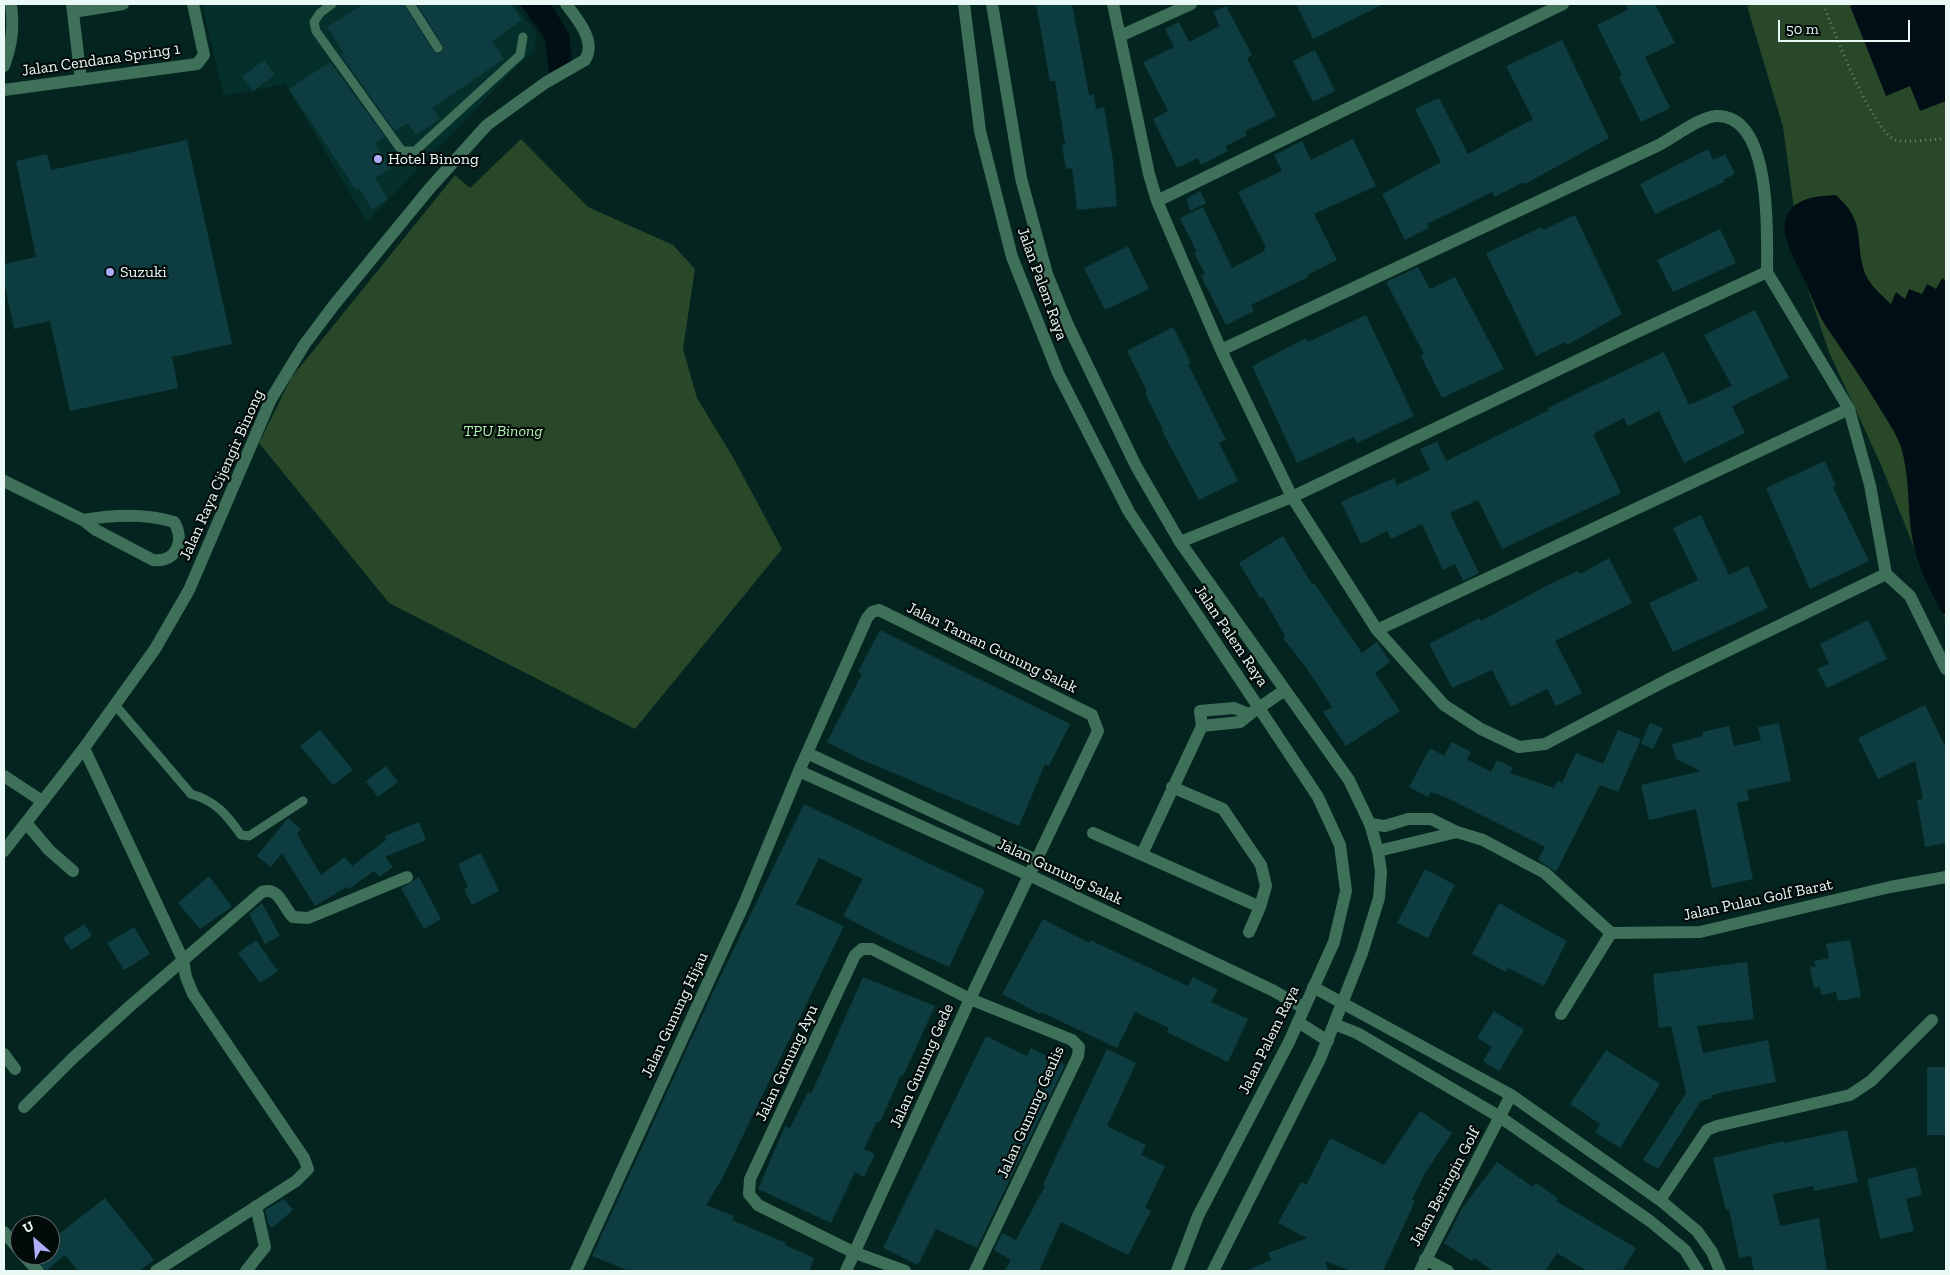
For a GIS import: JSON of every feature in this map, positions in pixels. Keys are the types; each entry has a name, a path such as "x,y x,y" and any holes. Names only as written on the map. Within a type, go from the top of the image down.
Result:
{"street":[{"path":"4,66 11,45 14,24 11,4"},
{"path":"81,80 72,8 123,4"},
{"name":"Jalan Cendana Spring 1","path":"4,90 197,64 204,55 193,4"},
{"name":"Jalan Raya Cijengir Binong","path":"4,851 27,824 42,801 116,706 155,649 189,590 271,399 304,345 334,305 453,160 486,125 545,83 581,64 588,55 588,40 582,26 566,4"},
{"name":"Jalan Palem Raya","path":"964,4 982,140 1012,257 1058,373 1129,512 1255,711 1318,797 1340,845 1346,891 1334,942 1298,1022 1198,1216 1177,1271"},
{"name":"Jalan Palem Raya","path":"992,4 1021,178 1047,274 1067,323 1136,466 1180,542 1349,780 1370,824 1378,851 1381,872 1379,898 1362,953 1328,1041 1217,1268"},
{"path":"1114,4 1149,174 1157,201 1221,350 1292,497 1377,630 1444,705 1481,729 1519,747 1545,744 1667,680 1886,574"},
{"path":"1120,36 1191,4"},
{"path":"1157,201 1563,4"},
{"path":"1221,350 1650,149 1707,118 1718,116 1738,122 1746,131 1759,158 1767,208 1767,272 1848,409 1870,485 1886,574 1910,596 1946,669"},
{"path":"1180,542 1292,497 1767,272"},
{"path":"1377,630 1848,409"},
{"path":"4,481 83,520 96,530 153,560 162,561 169,559 178,550 180,535 174,522 158,517 104,516 83,520"},
{"name":"Jalan Taman Gunung Salak","path":"807,753 867,618 872,612 880,610 1092,715 1096,720 1098,731 1096,736 1036,860"},
{"path":"1202,726 1240,722 1286,690"},
{"path":"1142,854 1202,726 1200,711 1234,708 1255,711"},
{"path":"84,748 182,960 193,994 304,1158 307,1167 305,1174 301,1178 156,1271"},
{"name":"Jalan Gunung Hijau","path":"576,1271 744,904 807,753"},
{"name":"Jalan Gunung Salak","path":"807,753 1036,860"},
{"name":"Jalan Gunung Salak","path":"799,771 1029,875 1272,990 1304,1008"},
{"path":"4,776 42,801"},
{"path":"1172,787 1223,809 1261,865 1266,886 1260,907 1249,932"},
{"path":"1370,824 1385,826 1413,819 1431,819 1458,832 1483,840 1546,873 1610,933 1561,1014"},
{"path":"27,824 49,850 73,870"},
{"path":"1378,851 1458,832"},
{"path":"1094,833 1260,907"},
{"name":"Jalan Gunung Gede","path":"846,1271 970,999 1036,860"},
{"name":"Jalan Pulau Golf Barat","path":"1610,933 1700,932 1890,887 1946,876"},
{"path":"24,1107 73,1058 182,960 262,892 270,890 276,893 293,917 308,918 407,877"},
{"name":"Jalan Gunung Ayu","path":"854,1252 758,1205 749,1194 750,1179 754,1170 855,955 862,949 872,949 970,999"},
{"path":"1313,987 1511,1095 1660,1200 1697,1231 1712,1252 1720,1271"},
{"name":"Jalan Gunung Geulis","path":"970,999 1072,1040 1079,1047 1078,1056 975,1271"},
{"path":"1660,1200 1707,1130 1717,1126 1850,1095 1871,1081 1932,1020"},
{"path":"1298,1022 1328,1041"},
{"path":"1334,1024 1357,1033 1500,1117 1650,1221 1685,1250 1698,1271"},
{"path":"4,1054 15,1069"},
{"name":"Jalan Beringin Golf","path":"1420,1271 1511,1095"},
{"path":"246,1271 265,1247 256,1206"},
{"path":"854,1252 905,1271"},
{"path":"1425,1259 1448,1271"}],"lane":[{"path":"332,4 314,22 316,31 402,151 415,151 520,55 524,36"},
{"path":"410,4 438,48"},
{"path":"116,706 191,794 203,797 220,808 241,835 249,836 303,801"}],"path":[{"path":"1825,9 1859,89 1882,129 1896,140 1946,139"}],"shaded area":[{"name":"Hotel Binong","path":"202,4 515,4 536,33 535,51 519,64 367,222 285,84 224,96"},
{"path":"520,4 551,4 569,34 572,61 549,73 545,39"},
{"path":"1856,4 1946,4 1946,101 1920,111 1910,86 1886,96 1850,6"},
{"path":"1836,195 1845,204 1855,221 1863,267 1867,278 1891,304 1896,292 1905,299 1909,289 1922,294 1927,284 1936,289 1942,278 1946,281 1946,615 1943,614 1928,586 1914,547 1910,526 1906,469 1899,442 1867,387 1823,322 1786,238 1785,223 1787,216 1796,205 1808,199"}],"green space":[{"path":"1752,4 1946,4 1946,620 1923,570 1881,465 1829,352 1803,275 1783,127 1747,6"},
{"name":"TPU Binong","path":"521,139 588,207 673,245 695,269 683,349 697,398 734,459 782,549 635,729 389,603 259,443 291,378 455,175 470,188"}],"building":[{"path":"364,4 404,4 433,51 438,54 443,51 443,45 417,4 511,4 522,20 492,41 504,59 432,108 440,119 416,135 408,123 395,131 341,55 344,53 327,27"},
{"path":"1036,4 1072,4 1089,95 1094,94 1096,109 1104,107 1113,161 1117,206 1077,210 1072,168 1066,169 1062,145 1065,144 1055,81 1050,81"},
{"path":"1296,4 1384,4 1313,39"},
{"path":"1625,4 1655,4 1675,43 1645,57 1670,108 1641,122 1619,77 1622,75 1597,25 1628,10"},
{"path":"1226,6 1252,55 1247,58 1276,116 1245,131 1247,135 1226,146 1228,151 1201,165 1198,158 1177,168 1153,119 1168,111 1143,62 1174,47 1165,29 1179,22 1189,42 1220,26 1213,12"},
{"path":"1562,40 1609,138 1525,184 1524,182 1494,197 1492,192 1427,224 1429,228 1405,240 1382,194 1441,162 1415,109 1439,98 1468,154 1533,119 1506,66"},
{"path":"1315,50 1335,91 1313,102 1293,61"},
{"path":"264,60 275,75 253,91 242,77"},
{"path":"330,62 385,137 375,144 391,168 375,178 388,199 372,209 359,188 356,190 289,89"},
{"path":"1353,139 1376,186 1314,214 1337,260 1307,275 1308,277 1251,305 1254,311 1226,325 1201,276 1205,274 1194,253 1197,252 1180,218 1203,207 1232,268 1265,251 1264,248 1266,247 1238,192 1282,171 1274,155 1302,141 1311,160"},
{"name":"Suzuki","path":"187,140 232,344 172,357 178,388 70,411 50,321 14,329 4,281 4,264 36,257 16,161 47,154 51,170"},
{"path":"1708,149 1713,160 1725,154 1735,174 1723,180 1724,182 1655,214 1640,184"},
{"path":"1200,191 1206,203 1191,211 1186,199"},
{"path":"1575,215 1622,314 1567,345 1565,342 1536,356 1486,253 1542,227 1543,230"},
{"path":"1720,229 1736,263 1673,292 1657,260"},
{"path":"1128,246 1149,289 1105,310 1084,268"},
{"path":"1418,267 1430,289 1455,277 1504,369 1442,398 1421,356 1424,354 1386,282"},
{"path":"1755,310 1789,378 1732,406 1745,433 1684,463 1659,411 1628,426 1624,418 1593,434 1621,493 1502,549 1478,500 1450,513 1479,573 1463,581 1455,564 1443,570 1422,524 1391,539 1387,531 1361,544 1341,502 1394,478 1397,485 1430,470 1420,449 1437,442 1446,461 1549,410 1548,408 1578,393 1664,352 1689,405 1732,386 1704,335"},
{"path":"1366,315 1414,416 1357,443 1354,437 1297,463 1252,366 1306,338 1308,342"},
{"path":"1173,327 1191,363 1188,364 1226,440 1219,443 1238,481 1199,500 1162,431 1145,393 1147,391 1127,351"},
{"path":"1825,461 1836,486 1833,487 1869,561 1810,589 1766,488"},
{"path":"1701,515 1729,575 1748,566 1768,608 1673,652 1649,603 1698,580 1673,528"},
{"path":"1283,536 1312,584 1314,583 1362,653 1377,642 1390,662 1375,673 1400,711 1346,746 1323,712 1332,707 1307,669 1283,638 1285,636 1263,597 1260,598 1239,563"},
{"path":"1609,558 1632,603 1555,641 1582,693 1556,706 1547,689 1511,707 1492,670 1452,688 1429,644 1479,618 1481,621 1578,571 1580,574"},
{"path":"1868,620 1887,659 1827,688 1817,669 1829,664 1820,644"},
{"path":"880,630 1070,724 1049,766 1045,764 1019,826 860,759 827,742 862,674 858,672"},
{"path":"1925,705 1946,748 1946,843 1925,847 1917,800 1923,799 1915,761 1878,779 1858,738"},
{"path":"1650,723 1663,728 1653,749 1641,744"},
{"path":"1779,723 1791,781 1747,790 1749,800 1737,803 1753,879 1712,888 1696,809 1649,820 1641,785 1701,771 1676,759 1672,744 1703,736 1702,732 1729,726 1734,746 1761,740 1758,727"},
{"path":"320,730 353,770 333,785 300,746"},
{"path":"1618,730 1641,739 1618,792 1600,785 1556,872 1538,860 1545,847 1447,798 1431,792 1428,797 1409,787 1430,748 1444,756 1452,742 1471,752 1467,759 1491,772 1497,760 1513,768 1510,773 1554,788 1558,780 1562,783 1576,753 1603,764"},
{"path":"386,766 398,782 378,797 366,781"},
{"path":"804,804 985,890 949,967 891,941 843,916 863,879 819,858 796,904 844,926 723,1177 706,1205 734,1216 732,1220 786,1243 785,1245 814,1258 809,1271 629,1271 592,1256 712,994"},
{"path":"288,818 301,829 297,834 321,875 345,857 352,866 386,840 385,836 419,822 426,840 385,857 393,867 379,877 374,871 349,889 347,887 315,906 282,853 271,867 257,856"},
{"path":"481,853 499,891 472,905 464,889 468,887 458,864"},
{"path":"1425,869 1455,885 1428,938 1397,923"},
{"path":"209,876 232,907 200,929 178,903"},
{"path":"419,877 441,919 424,929 401,888"},
{"path":"262,903 280,936 265,944 249,914"},
{"path":"1499,903 1567,941 1544,986 1508,968 1506,972 1472,954"},
{"path":"1043,919 1089,943 1090,940 1188,986 1193,977 1218,990 1211,1002 1248,1019 1228,1062 1167,1032 1169,1028 1135,1012 1117,1048 1041,1012 1040,1014 1002,994"},
{"path":"84,924 92,936 71,950 63,938"},
{"path":"134,927 150,954 124,970 107,943"},
{"path":"256,940 278,971 260,983 238,953"},
{"path":"1850,940 1861,997 1838,1001 1836,992 1821,995 1820,987 1814,988 1810,967 1816,966 1814,961 1829,958 1826,944"},
{"path":"1747,962 1754,1019 1697,1026 1703,1053 1768,1040 1776,1082 1719,1093 1711,1096 1712,1098 1701,1101 1658,1169 1643,1160 1686,1093 1671,1026 1659,1028 1653,974"},
{"path":"863,977 935,1006 903,1076 901,1075 880,1122 877,1121 864,1149 875,1154 864,1177 855,1172 831,1223 758,1189 785,1126 790,1128 808,1092 811,1094"},
{"path":"1494,1011 1524,1030 1499,1071 1483,1061 1492,1047 1477,1038"},
{"path":"986,1036 1027,1056 1031,1048 1065,1065 977,1248 936,1229 918,1265 883,1248"},
{"path":"1107,1049 1136,1063 1107,1126 1146,1145 1141,1155 1165,1166 1145,1208 1151,1211 1128,1255 1061,1222 1039,1271 1004,1271 1011,1260 994,1250 1002,1233 1016,1240 1045,1186 1043,1185"},
{"path":"1606,1050 1660,1084 1620,1148 1595,1132 1600,1124 1570,1104"},
{"path":"1927,1067 1946,1067 1946,1135 1927,1135"},
{"path":"1420,1111 1452,1133 1425,1173 1412,1200 1415,1201 1383,1271 1351,1271 1325,1261 1328,1271 1245,1271 1271,1260 1268,1253 1307,1238 1278,1223 1301,1182 1306,1185 1330,1138 1384,1165"},
{"path":"1847,1130 1858,1182 1814,1191 1813,1186 1773,1194 1780,1226 1819,1218 1827,1271 1754,1271 1751,1256 1739,1258 1729,1209 1726,1210 1713,1158 1784,1141 1784,1143"},
{"path":"1497,1162 1533,1187 1536,1183 1558,1198 1556,1201 1636,1248 1622,1271 1587,1271 1557,1253 1545,1271 1493,1271 1474,1258 1472,1261 1444,1243 1463,1207"},
{"path":"1916,1167 1922,1195 1906,1199 1914,1231 1880,1239 1867,1179"},
{"path":"105,1198 154,1260 139,1271 78,1271 65,1255 60,1259 60,1233"},
{"path":"284,1199 293,1210 272,1228 268,1223 265,1210"},
{"path":"42,1265 53,1265 46,1271"}],"place":[{"name":"Hotel Binong","path":"378,159"},
{"name":"Suzuki","path":"110,272"}]}
